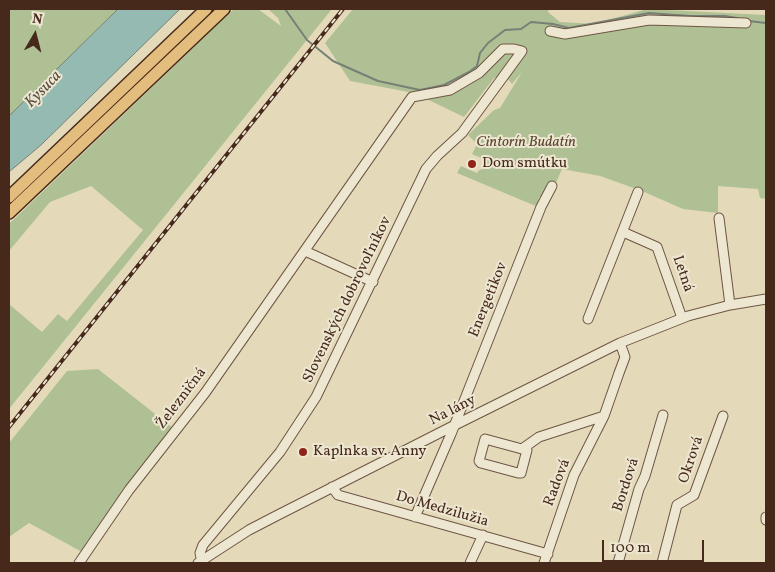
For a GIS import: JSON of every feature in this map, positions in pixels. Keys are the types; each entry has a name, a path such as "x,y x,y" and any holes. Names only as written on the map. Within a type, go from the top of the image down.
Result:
{"main road":[{"path":"9,197 206,9"},
{"path":"9,213 224,9"}],"street":[{"path":"550,31 564,34 649,20 746,23"},
{"name":"Železničná","path":"79,563 129,490 205,393 412,97 450,90 478,73 503,49 522,51"},
{"name":"Slovenských dobrovoľníkov","path":"200,563 200,553 203,545 280,452 316,397 426,169 462,133 522,51"},
{"name":"Energetikov","path":"415,517 455,425 542,206 552,186"},
{"path":"588,319 638,192"},
{"path":"719,218 730,305"},
{"name":"Letná","path":"623,232 657,247 682,318"},
{"path":"305,250 373,282"},
{"name":"Na lány","path":"200,563 249,530 455,425 620,344 682,318 730,305 766,299"},
{"name":"Radová","path":"544,563 574,475 604,416 625,357 620,344"},
{"name":"Bordová","path":"618,563 663,415"},
{"path":"522,449 539,437 604,416"},
{"name":"Okrová","path":"662,563 677,505 694,495 723,416"},
{"path":"485,439 522,449 527,450 520,473 479,461 485,439"},
{"name":"Do Medzilužia","path":"332,487 338,494 548,554"},
{"path":"470,563 483,535"}],"green space":[{"path":"9,9 118,9 9,116"},
{"path":"234,9 258,9 281,26 278,18 268,9 332,9 9,409 9,304 42,332 58,314 67,321 143,230 91,186 50,202 9,251 9,224"},
{"name":"Cintorín Budatín","path":"353,9 549,9 548,12 560,22 594,24 647,9 766,15 766,199 760,198 758,189 718,186 718,213 683,209 642,191 600,176 562,169 555,185 548,182 542,197 539,197 538,207 457,173 461,166 477,173 484,166 486,160 472,154 477,144 468,135 494,110 500,108 522,72 512,84 504,74 494,78 464,117 414,93 350,81 325,43"},
{"path":"98,369 173,428 82,552 29,523 9,537 9,443 67,371"}],"water":[{"name":"Kysuca","path":"118,9 180,9 41,145 9,172 9,116"}],"waterway":[{"path":"285,9 307,40 333,61 378,81 420,90 444,85 469,72 477,66 480,53 488,43 505,30 521,29 531,22 569,28 649,13 737,18"},
{"path":"749,21 766,23"}],"railway":[{"path":"9,427 343,9"}],"place":[{"name":"Dom smútku","path":"472,164"},
{"name":"Kaplnka sv. Anny","path":"303,452"}]}
